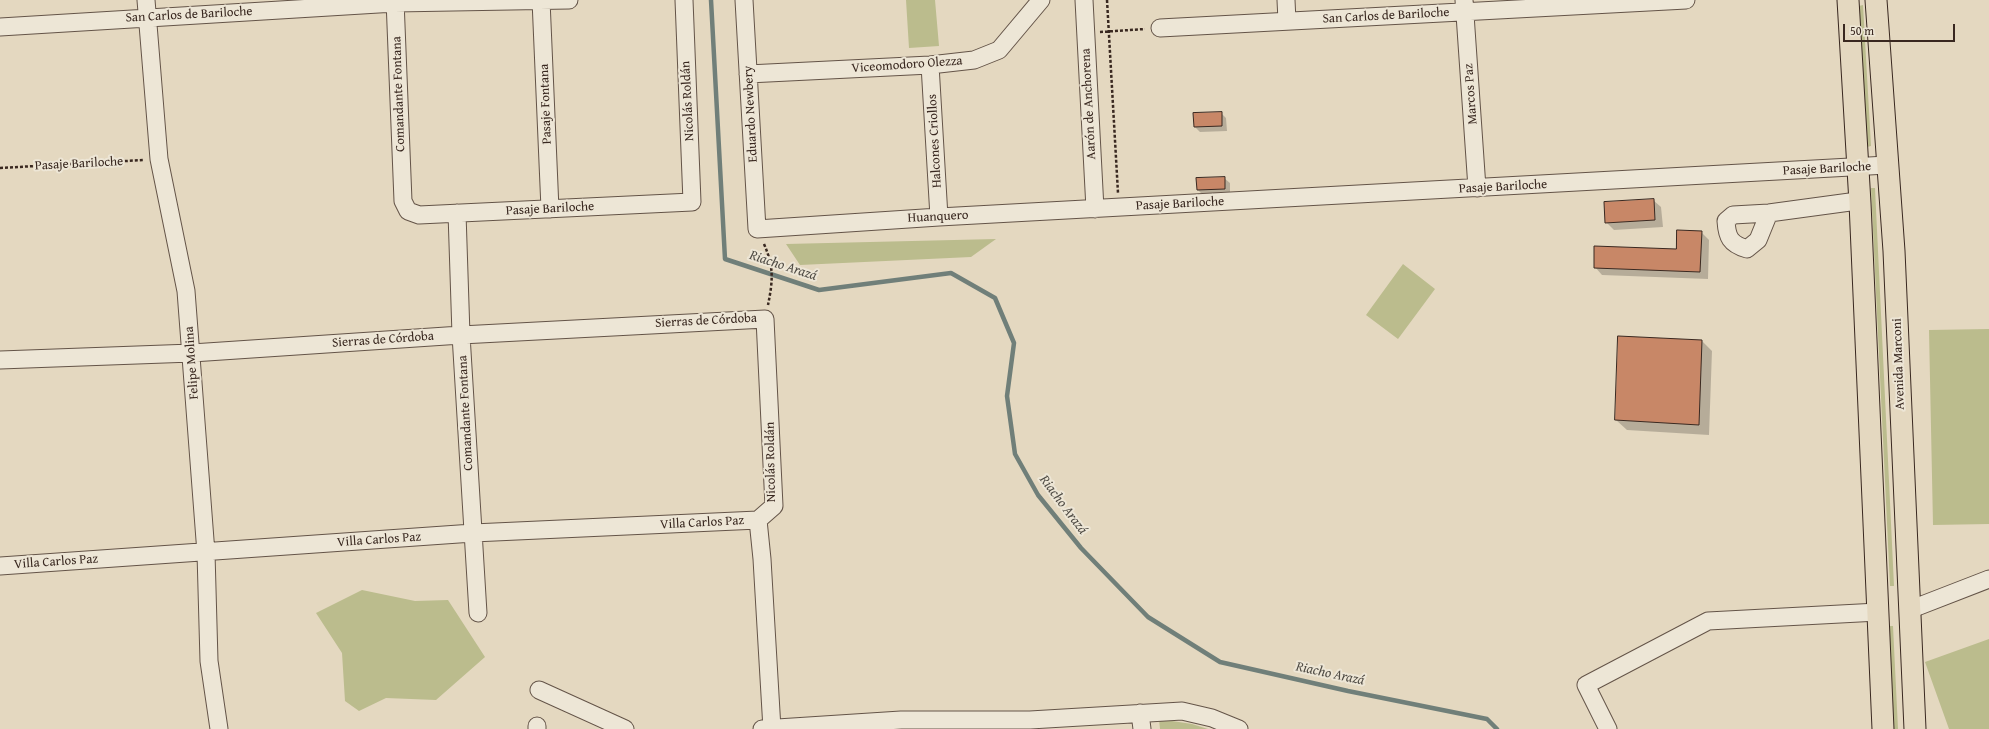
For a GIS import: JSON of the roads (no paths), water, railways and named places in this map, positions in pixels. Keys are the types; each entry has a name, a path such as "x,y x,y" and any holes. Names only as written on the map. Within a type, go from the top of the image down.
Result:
{"main road":[{"path":"1848,0 1860,203 1883,729"},
{"name":"Avenida Marconi","path":"1876,0 1895,259 1915,729"},
{"path":"1878,612 1909,610"}],"street":[{"name":"Felipe Molina","path":"146,0 159,159 186,291 206,553 208,661 219,729"},
{"name":"San Carlos de Bariloche","path":"0,27 395,1 569,0"},
{"name":"Nicolás Roldán","path":"684,0 692,202"},
{"name":"Eduardo Newbery","path":"744,0 757,229"},
{"name":"Viceomodoro Olezza","path":"748,74 930,65 974,60 999,50 1041,0"},
{"name":"Aarón de Anchorena","path":"1084,0 1095,209"},
{"path":"1286,0 1287,21"},
{"name":"San Carlos de Bariloche","path":"1160,28 1287,21 1464,6 1686,0"},
{"name":"Comandante Fontana","path":"395,1 403,201 408,211"},
{"name":"Pasaje Fontana","path":"542,1 550,209"},
{"name":"Marcos Paz","path":"1464,6 1477,188"},
{"name":"Halcones Criollos","path":"930,65 939,217"},
{"name":"Pasaje Bariloche","path":"1119,207 1887,165"},
{"name":"Pasaje Bariloche","path":"408,211 419,215 692,202"},
{"path":"1769,213 1850,202 1860,203"},
{"name":"Huanquero","path":"757,229 1119,207"},
{"name":"Comandante Fontana","path":"457,213 461,335 478,613"},
{"name":"Nicolás Roldán","path":"765,319 774,506 758,520 762,559 772,729"},
{"name":"Sierras de Córdoba","path":"0,360 192,354 461,335 765,319"},
{"name":"Villa Carlos Paz","path":"0,566 206,553 473,533 758,520"},
{"path":"1909,610 1989,579"},
{"path":"1608,729 1586,685 1708,621 1878,612"},
{"path":"539,690 625,729"},
{"path":"762,729 1141,721 1182,711 1212,718 1239,729"}],"waterway":[{"name":"Riacho Arazá","path":"711,0 725,259 819,290 951,273 995,298 1014,343 1007,396 1015,454 1038,495 1081,548 1148,617 1220,662 1348,691 1487,719 1497,729"}]}
